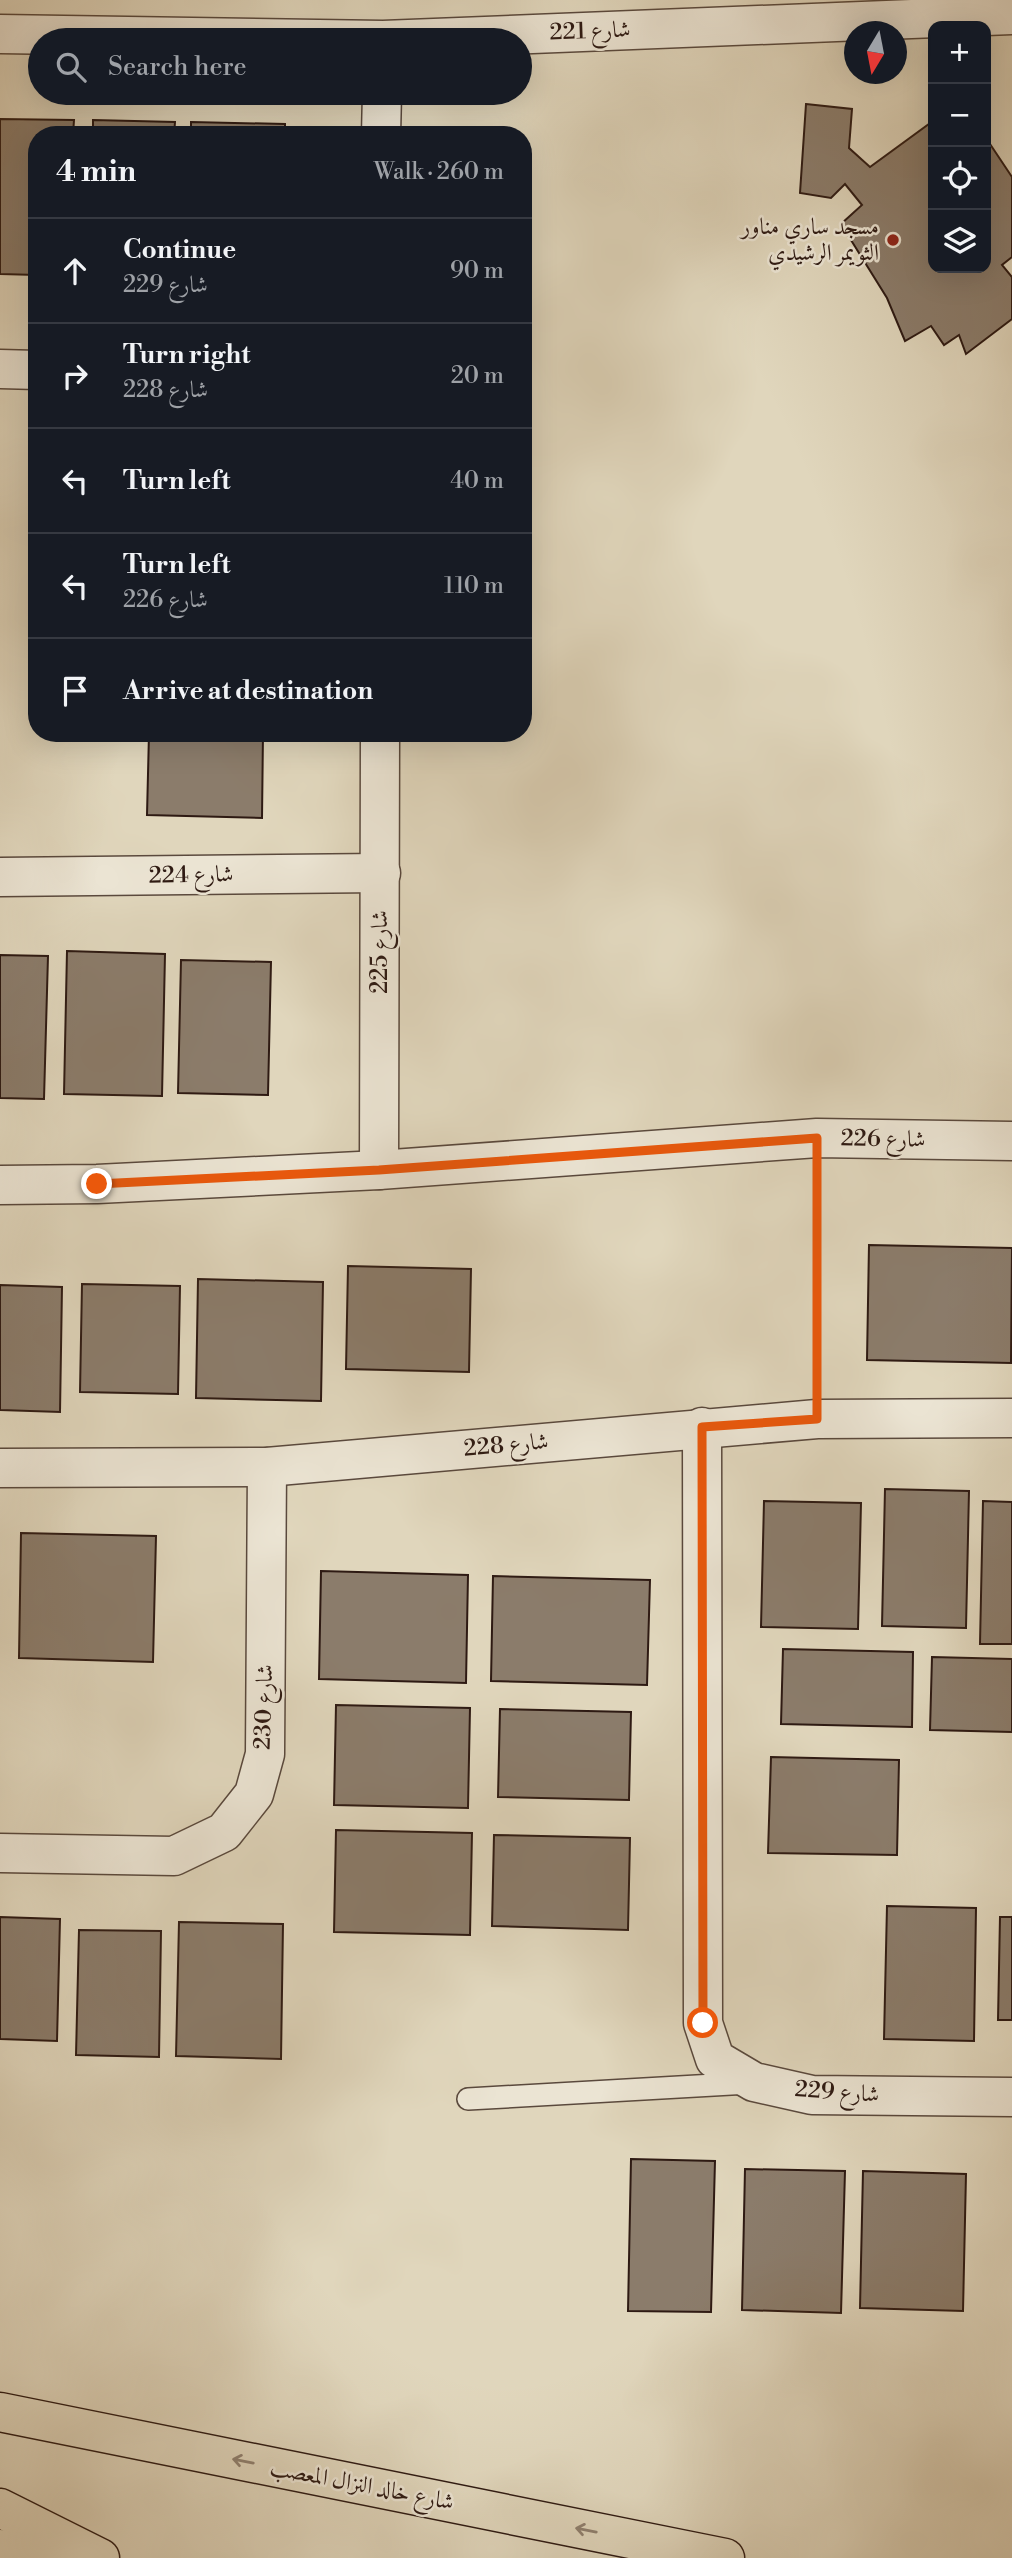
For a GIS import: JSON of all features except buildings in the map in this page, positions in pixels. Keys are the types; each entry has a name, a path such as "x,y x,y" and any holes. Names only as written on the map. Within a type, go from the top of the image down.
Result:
{"main road":[{"name":"شارع خالد النزال المعصب","path":"0,2412 725,2558"},
{"path":"0,2508 100,2558"},
{"path":"0,2549 48,2558"}],"street":[{"name":"شارع 221","path":"532,34 1012,15"},
{"name":"شارع 221","path":"0,34 28,34"},
{"path":"381,126 382,105"},
{"path":"0,369 28,370"},
{"name":"شارع 225","path":"379,1170 380,742"},
{"name":"شارع 224","path":"0,877 381,873"},
{"name":"شارع 226","path":"0,1185 97,1184 379,1170 817,1138 1012,1141"},
{"name":"شارع 228","path":"0,1468 267,1467 817,1419 1012,1418"},
{"name":"شارع 229","path":"702,1427 703,2023 715,2059 754,2082 812,2095 1012,2097"},
{"name":"شارع 230","path":"0,1853 174,1856 224,1832 254,1794 265,1754 267,1467"}],"lane":[{"path":"468,2099 754,2082"}],"path":[{"path":"817,1138 817,1419"}],"place":[{"name":"مسجد ساري مناور الثويمر الرشيدي","path":"893,240"}],"route":[{"path":"97,1184 379,1170 817,1138 817,1419 702,1427 703,2023"}]}
